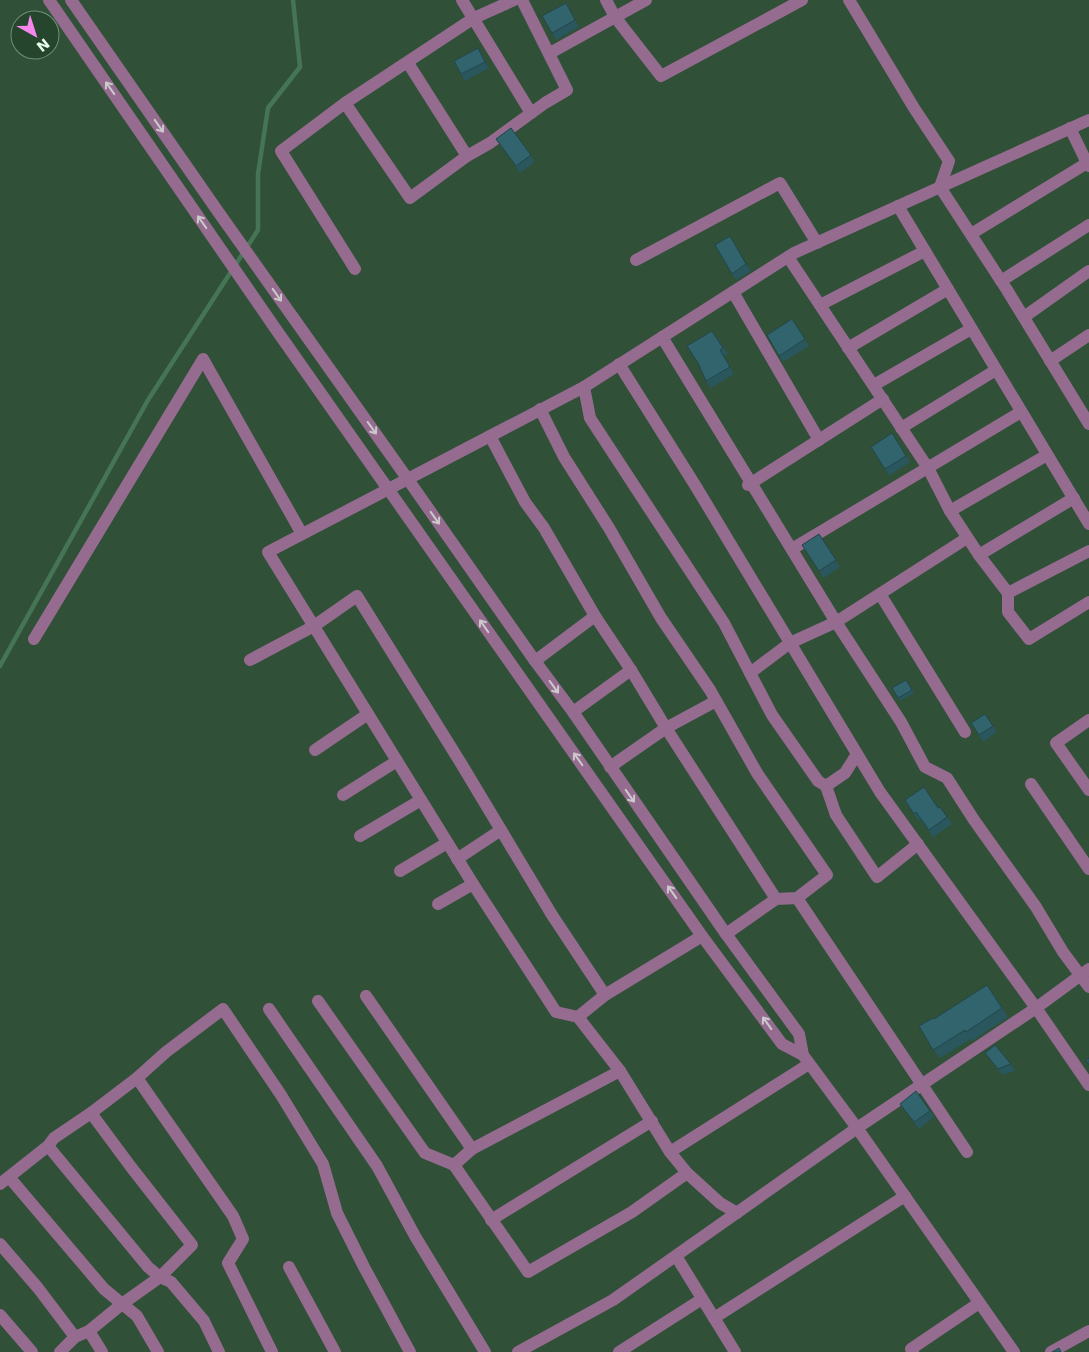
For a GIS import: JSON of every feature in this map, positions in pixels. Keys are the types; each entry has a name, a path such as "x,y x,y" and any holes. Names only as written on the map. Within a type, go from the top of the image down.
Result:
{"street":[{"path":"49,0 387,489 702,936 782,1044 806,1060 857,1128 1014,1352"},
{"path":"71,0 249,256 573,712 726,934 799,1034 806,1060"},
{"path":"462,0 531,113"},
{"path":"355,269 281,152 345,103 474,18 514,0"},
{"path":"345,103 410,198 467,156 490,143 567,90 522,0"},
{"path":"606,0 615,17 661,76 802,0"},
{"path":"550,53 646,0"},
{"path":"848,0 949,161 940,187"},
{"path":"408,63 467,156"},
{"path":"737,1213 720,1203 687,1173 670,1152 620,1072 578,1017 556,1012 447,843 268,552 584,387 788,257 1089,120"},
{"path":"971,234 1088,164 1070,128"},
{"path":"636,260 780,183 817,243"},
{"path":"940,187 1002,281 1050,361 1084,401 1089,424"},
{"path":"898,206 1089,524"},
{"path":"1002,281 1089,225"},
{"path":"820,305 925,251"},
{"path":"788,257 928,468 950,511 978,555 1008,593 1008,612 1029,639 1089,602"},
{"path":"1024,317 1089,271"},
{"path":"848,348 948,289"},
{"path":"733,292 819,440"},
{"path":"874,385 971,328"},
{"path":"1050,361 1089,335"},
{"path":"662,337 750,484 901,722 925,767 947,778 974,820 1036,907 1063,952 1085,973 1089,987"},
{"path":"34,639 203,359 302,534"},
{"path":"619,364 695,485 880,792 1089,1084"},
{"path":"901,428 996,370"},
{"path":"584,387 590,418 724,623 772,715 818,781 826,786 836,815 877,877 918,844"},
{"path":"750,484 883,399"},
{"path":"540,409 564,456 610,528 662,618 716,701 757,773 827,875 797,898 776,899 726,934"},
{"path":"792,549 1021,412"},
{"path":"490,436 525,502 544,528 595,616 776,899"},
{"path":"950,511 1047,455"},
{"path":"978,555 1074,498"},
{"path":"750,672 790,643 836,622 967,538"},
{"path":"1008,593 1089,550"},
{"path":"880,594 965,732"},
{"path":"250,660 314,626 357,596 552,915 605,995"},
{"path":"535,661 595,616"},
{"path":"573,712 631,670"},
{"path":"610,767 666,728 716,701"},
{"path":"315,750 368,714"},
{"path":"1089,720 1056,742 1089,790"},
{"path":"826,786 845,773 857,754"},
{"path":"343,795 397,761"},
{"path":"1030,784 1089,870"},
{"path":"360,836 421,800"},
{"path":"458,859 501,830"},
{"path":"400,871 447,843"},
{"path":"438,904 473,884"},
{"path":"797,898 967,1152"},
{"path":"578,1017 605,995 702,936"},
{"path":"518,1352 614,1300 857,1128 1085,973"},
{"path":"366,996 472,1149"},
{"path":"318,1001 425,1153 454,1165 528,1272 632,1212 687,1173"},
{"path":"158,1352 137,1316 104,1290 5,1181 48,1146 54,1138 92,1113 137,1078 166,1052 223,1009 281,1095 323,1164 337,1213 410,1352"},
{"path":"268,1010 377,1166 415,1236 485,1352"},
{"path":"670,1152 806,1060"},
{"path":"454,1165 472,1149 620,1072"},
{"path":"137,1078 233,1216 243,1239 228,1263 272,1352"},
{"path":"60,1352 75,1337 89,1332 122,1304 160,1276 192,1245 92,1113"},
{"path":"491,1220 652,1121"},
{"path":"48,1146 148,1267 171,1282 204,1321 219,1352"},
{"path":"714,1318 905,1196"},
{"path":"0,1244 38,1288 75,1337"},
{"path":"676,1256 735,1352"},
{"path":"289,1267 335,1352"},
{"path":"619,1352 702,1299"},
{"path":"909,1351 980,1303"},
{"path":"0,1316 32,1352"},
{"path":"89,1332 102,1352"},
{"path":"1051,1352 1089,1332"}],"building":[{"path":"566,3 575,20 552,33 542,16"},
{"path":"478,48 485,62 461,74 454,61"},
{"path":"511,128 531,155 516,166 496,139"},
{"path":"730,236 746,264 732,274 715,245"},
{"path":"792,319 805,339 779,356 767,335"},
{"path":"712,331 723,348 720,350 730,367 706,381 698,363 687,346"},
{"path":"892,433 906,456 885,469 871,447"},
{"path":"819,534 836,560 819,571 802,545"},
{"path":"906,680 912,690 898,698 892,688"},
{"path":"985,714 993,726 979,735 971,723"},
{"path":"924,787 938,808 940,807 947,817 929,830 916,812 914,814 905,800"},
{"path":"987,985 1002,1008 966,1032 965,1030 933,1050 919,1026 934,1019"},
{"path":"995,1045 1011,1064 998,1069 985,1053"},
{"path":"916,1091 930,1111 914,1122 900,1104"},
{"path":"1059,1348 1061,1352 1052,1352"}],"waterway":[{"path":"0,666 148,400 258,230 258,174 268,108 300,67 293,0"}]}
